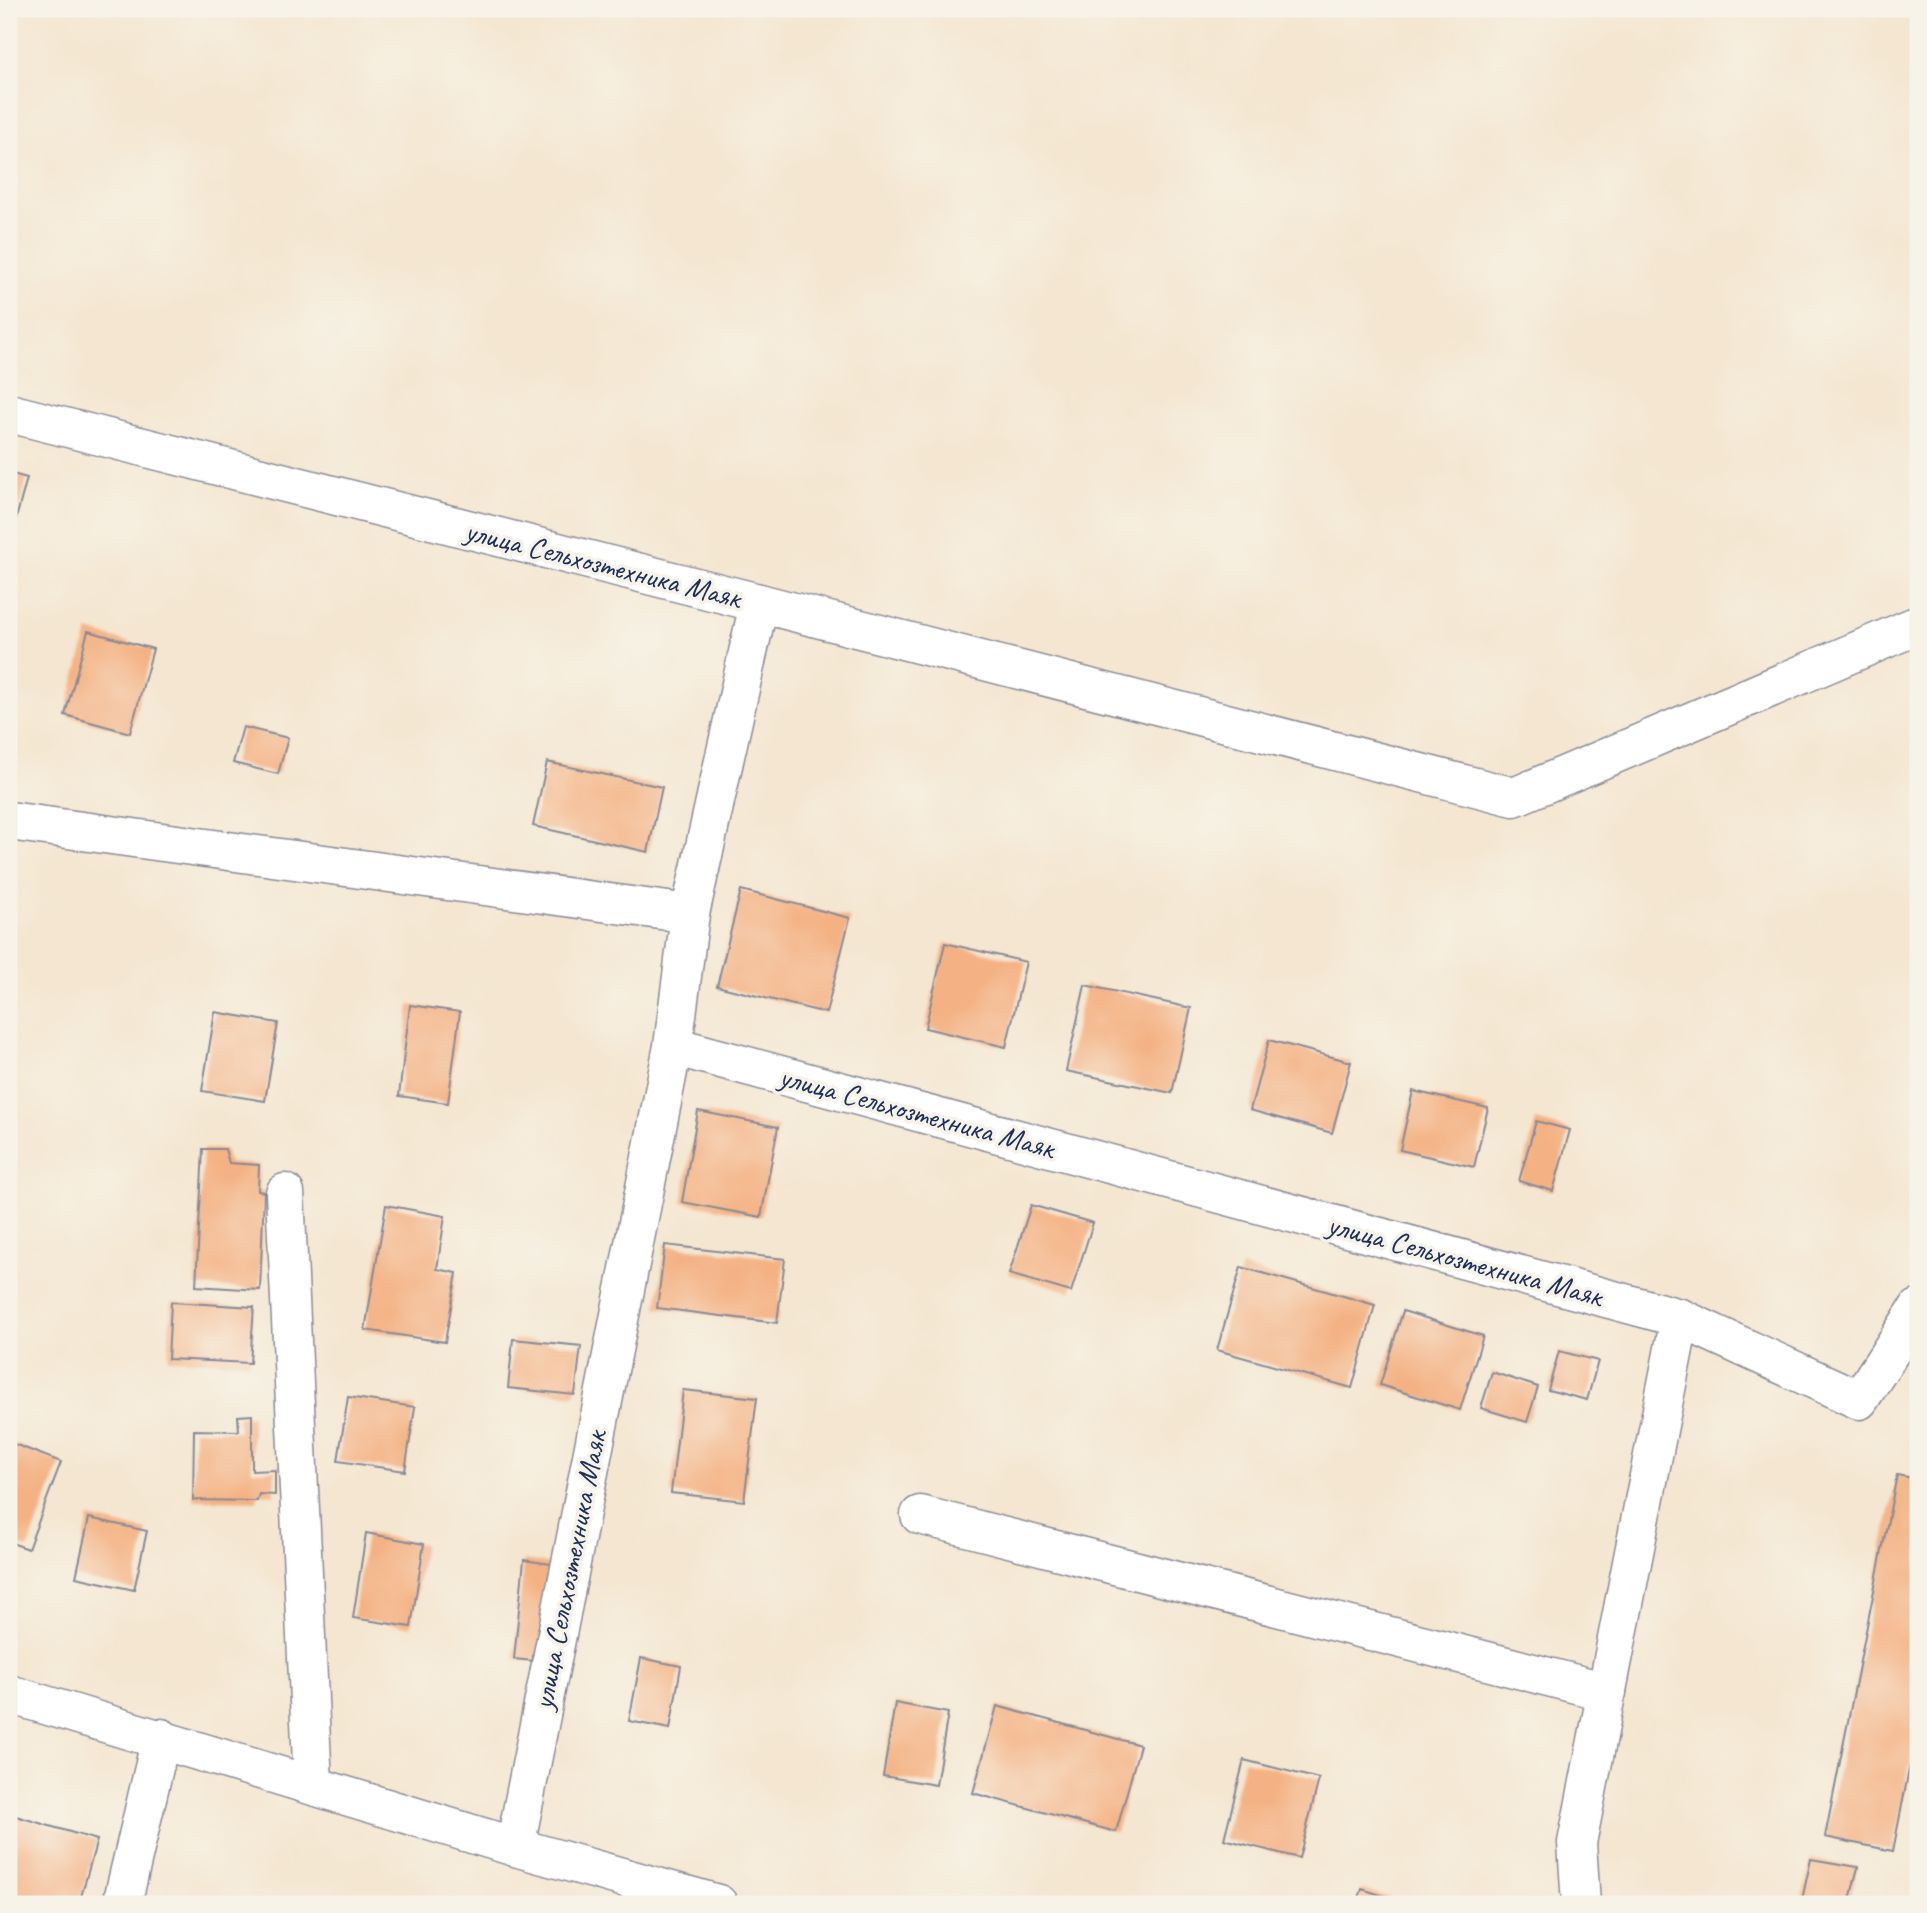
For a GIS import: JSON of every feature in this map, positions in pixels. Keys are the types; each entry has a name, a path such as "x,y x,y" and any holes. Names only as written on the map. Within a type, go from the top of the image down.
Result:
{"street":[{"name":"улица Сельхозтехника Маяк","path":"9,413 759,603 690,914 673,1046 515,1847"},
{"path":"759,603 1514,797 1918,625"},
{"path":"9,821 690,914"},
{"name":"улица Сельхозтехника Маяк","path":"673,1046 1680,1318 1859,1400 1918,1309"},
{"path":"285,1193 313,1784"},
{"path":"1581,1904 1577,1843 1680,1318"},
{"path":"920,1515 1607,1692"},
{"path":"9,1694 515,1847 718,1904"},
{"path":"122,1904 161,1738"}],"building":[{"path":"9,473 27,478 10,541 9,541"},
{"path":"88,631 153,649 130,733 65,715"},
{"path":"243,727 288,738 278,774 233,763"},
{"path":"547,762 662,787 648,852 533,826"},
{"path":"741,890 850,918 826,1013 717,986"},
{"path":"945,943 1026,962 1006,1047 925,1028"},
{"path":"1085,985 1191,1008 1172,1093 1066,1071"},
{"path":"410,1005 460,1012 448,1103 399,1096"},
{"path":"215,1012 278,1023 265,1101 202,1091"},
{"path":"1269,1040 1351,1062 1332,1133 1250,1110"},
{"path":"1413,1091 1488,1108 1474,1167 1400,1150"},
{"path":"698,1111 778,1127 761,1217 682,1202"},
{"path":"1536,1121 1570,1130 1553,1191 1519,1181"},
{"path":"203,1149 225,1149 229,1163 259,1165 258,1191 264,1192 260,1290 196,1286"},
{"path":"386,1205 445,1216 437,1269 457,1273 445,1342 365,1330"},
{"path":"1031,1205 1093,1223 1071,1292 1009,1274"},
{"path":"665,1245 785,1259 777,1323 657,1308"},
{"path":"1241,1267 1375,1305 1352,1388 1217,1350"},
{"path":"171,1302 254,1307 250,1363 168,1359"},
{"path":"1403,1311 1483,1336 1460,1410 1380,1385"},
{"path":"513,1339 581,1346 575,1395 508,1388"},
{"path":"1559,1351 1598,1361 1587,1400 1548,1390"},
{"path":"1492,1372 1538,1387 1527,1422 1481,1408"},
{"path":"683,1390 757,1398 744,1501 671,1493"},
{"path":"348,1397 415,1407 405,1471 338,1461"},
{"path":"252,1415 252,1471 275,1470 275,1495 259,1494 257,1501 193,1500 194,1430 239,1431 238,1416"},
{"path":"9,1442 61,1462 28,1549 9,1542"},
{"path":"1897,1475 1918,1479 1918,1724 1893,1851 1825,1837"},
{"path":"89,1518 147,1531 134,1590 76,1577"},
{"path":"366,1533 424,1544 411,1627 353,1618"},
{"path":"524,1560 564,1566 555,1663 514,1659"},
{"path":"641,1658 681,1666 670,1729 629,1721"},
{"path":"895,1703 948,1713 936,1785 883,1776"},
{"path":"997,1706 1140,1745 1116,1832 973,1793"},
{"path":"1244,1760 1319,1779 1299,1858 1224,1839"},
{"path":"9,1814 97,1840 79,1904 9,1904"},
{"path":"1811,1859 1858,1867 1849,1904 1801,1904"},
{"path":"1362,1889 1409,1904 1357,1904"}]}
